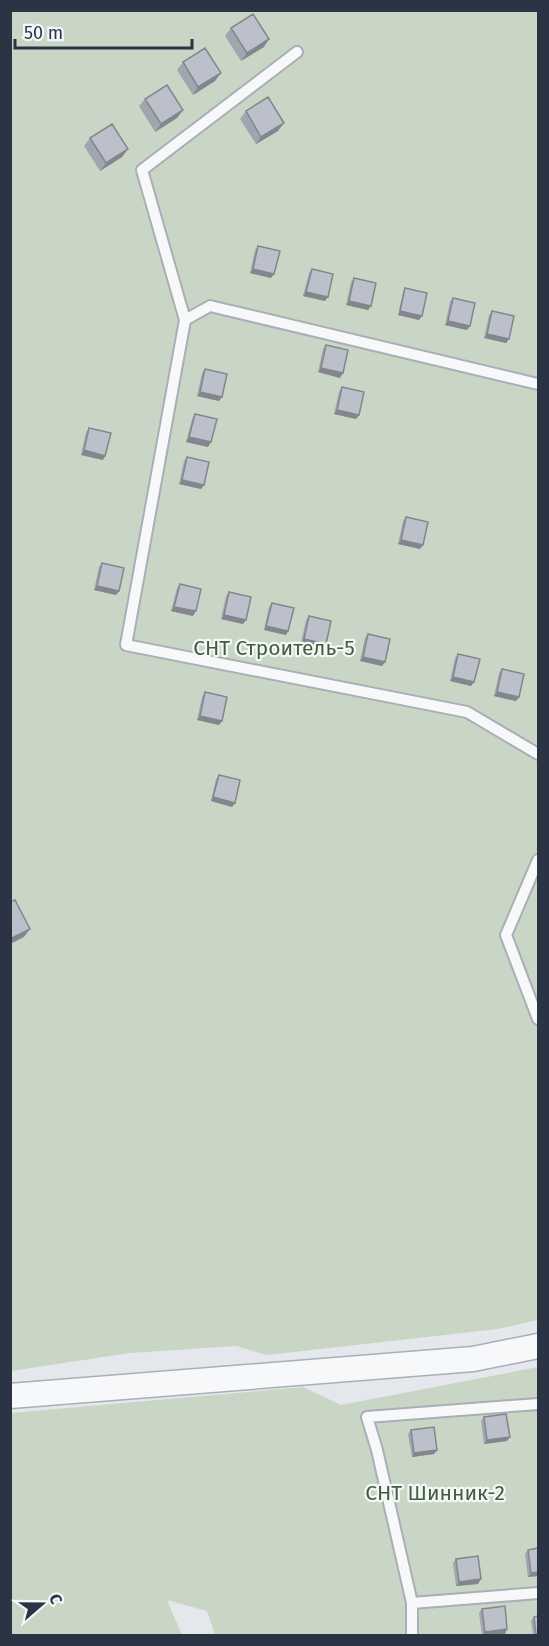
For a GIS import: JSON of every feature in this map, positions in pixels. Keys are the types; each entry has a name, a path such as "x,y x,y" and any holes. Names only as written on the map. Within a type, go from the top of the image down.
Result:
{"street":[{"path":"10,1396 473,1359 538,1346"}],"lane":[{"path":"297,52 142,170 185,320 126,645 467,712 538,754"},
{"path":"185,320 210,306 538,384"},
{"path":"538,860 506,935 538,1019"},
{"path":"412,1635 412,1603 377,1450 367,1417 538,1404"},
{"path":"412,1603 538,1593"}],"green space":[{"name":"СНТ Строитель-5","path":"11,11 538,11 538,1320 498,1329 267,1355 236,1346 130,1353 11,1371"},
{"name":"СНТ Шинник-2","path":"538,1367 538,1635 215,1635 207,1611 167,1600 182,1635 11,1636 11,1413 303,1387 341,1405"}],"building":[{"path":"253,14 269,39 247,53 231,28"},
{"path":"205,48 221,73 198,87 183,62"},
{"path":"167,85 183,110 161,124 145,99"},
{"path":"268,97 284,123 261,137 246,111"},
{"path":"112,124 128,149 106,163 90,138"},
{"path":"258,246 280,251 274,274 253,269"},
{"path":"312,269 333,274 328,297 306,292"},
{"path":"354,278 376,283 371,306 349,301"},
{"path":"405,288 427,293 422,316 400,311"},
{"path":"453,298 475,303 470,326 448,321"},
{"path":"492,311 514,316 509,339 487,334"},
{"path":"326,345 348,350 343,373 321,368"},
{"path":"205,369 227,374 222,397 200,392"},
{"path":"342,387 364,392 359,415 337,410"},
{"path":"195,414 217,419 211,442 189,437"},
{"path":"89,428 111,433 105,456 84,450"},
{"path":"187,457 209,462 204,485 182,480"},
{"path":"406,517 428,522 423,545 401,540"},
{"path":"102,563 124,568 119,591 97,586"},
{"path":"180,584 201,589 196,611 174,607"},
{"path":"229,592 251,597 246,620 224,615"},
{"path":"272,603 294,608 288,631 266,626"},
{"path":"309,616 331,621 326,644 304,639"},
{"path":"368,634 390,639 385,662 363,657"},
{"path":"458,654 480,659 474,682 453,677"},
{"path":"502,669 524,674 519,697 497,692"},
{"path":"205,692 227,697 222,721 200,716"},
{"path":"219,775 240,780 235,803 213,797"},
{"path":"15,900 30,929 10,939 10,902"},
{"path":"506,1414 510,1437 487,1440 484,1417"},
{"path":"434,1427 437,1450 414,1453 411,1430"},
{"path":"538,1548 538,1572 531,1573 528,1550"},
{"path":"478,1556 481,1579 459,1582 456,1559"},
{"path":"505,1606 507,1629 485,1632 482,1609"},
{"path":"538,1616 538,1635 536,1635 534,1617"}]}
